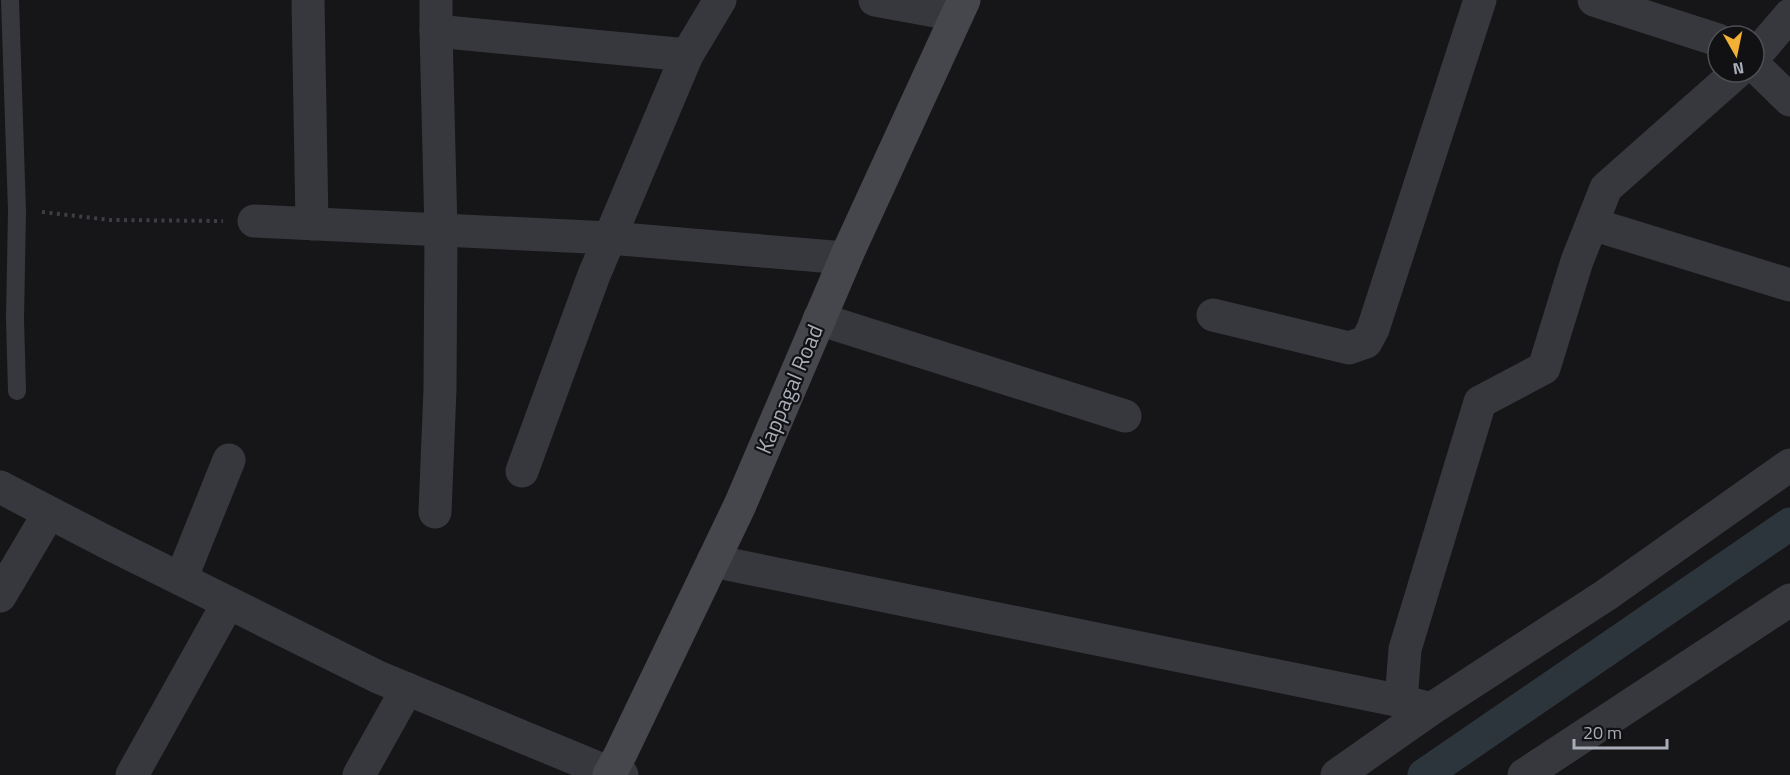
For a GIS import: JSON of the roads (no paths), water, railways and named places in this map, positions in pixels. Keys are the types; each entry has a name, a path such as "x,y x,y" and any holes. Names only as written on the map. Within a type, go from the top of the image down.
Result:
{"main road":[{"name":"Kappagal Road","path":"613,774 740,504 845,258 960,8"}],"street":[{"path":"308,0 312,224"},
{"path":"522,471 594,276 687,55 720,0"},
{"path":"875,0 960,8"},
{"path":"1213,315 1349,348 1366,342 1480,0"},
{"path":"1594,0 1706,36"},
{"path":"1766,43 1790,15"},
{"path":"435,512 440,389 441,231 436,16 687,55"},
{"path":"1766,75 1790,100"},
{"path":"1416,705 1406,649 1480,402 1544,368 1577,261 1606,188 1725,84"},
{"path":"254,221 610,238 845,258"},
{"path":"1592,224 1790,285"},
{"path":"819,319 1125,416"},
{"path":"181,579 229,460"},
{"path":"1336,775 1416,705 1606,594 1790,465"},
{"path":"0,487 378,677 613,774"},
{"path":"0,596 49,513"},
{"path":"713,561 1416,705"},
{"path":"1524,775 1790,600"},
{"path":"132,775 228,603"},
{"path":"359,775 407,689"}],"lane":[{"path":"10,0 17,211 15,319 17,391"}],"waterway":[{"path":"1424,775 1790,524"}]}
